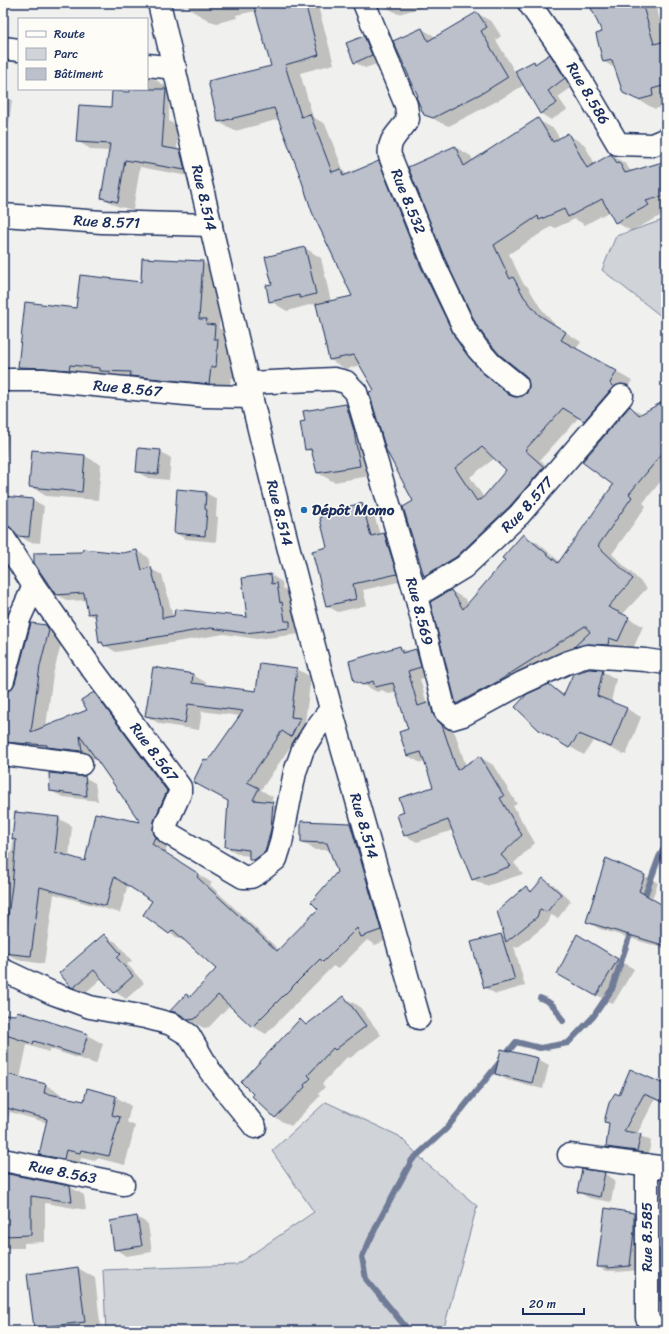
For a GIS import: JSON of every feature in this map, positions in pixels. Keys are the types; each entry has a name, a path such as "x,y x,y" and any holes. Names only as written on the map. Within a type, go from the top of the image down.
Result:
{"street":[{"name":"Rue 8.514","path":"159,3 250,390 331,709 419,1018"},
{"name":"Rue 8.532","path":"364,3 406,105 408,119 390,142 388,148 418,227 466,332 491,364 517,385"},
{"name":"Rue 8.586","path":"529,3 568,59 618,144 652,145 666,139"},
{"path":"3,48 18,50"},
{"path":"148,65 174,68"},
{"name":"Rue 8.571","path":"3,215 102,222 211,224"},
{"name":"Rue 8.569","path":"250,390 334,379 346,382 356,392 416,596 445,711 453,718 463,715 522,683 566,663 587,656 666,663"},
{"name":"Rue 8.567","path":"3,380 43,380 206,396 250,390"},
{"name":"Rue 8.577","path":"416,596 464,567 519,515 622,396"},
{"name":"Rue 8.567","path":"3,537 34,586 90,666 180,787 180,793 165,829 168,833 243,877 251,877 276,859 282,843 295,772 303,749 331,709"},
{"path":"3,680 18,619 34,586"},
{"path":"3,754 81,764"},
{"path":"3,970 52,993 90,1007 145,1017 171,1024 188,1035 210,1071 255,1127"},
{"path":"569,1155 656,1166"},
{"name":"Rue 8.563","path":"3,1160 123,1184"},
{"name":"Rue 8.585","path":"655,1331 647,1318 656,1166"}],"green space":[{"path":"666,219 666,320 602,270 616,236"},
{"path":"326,1102 399,1136 427,1164 477,1206 443,1331 106,1331 103,1270 236,1265 314,1212 272,1151"}],"building":[{"path":"253,3 305,3 319,55 285,65 301,117 310,114 332,172 341,169 343,176 379,161 421,267 456,339 482,372 509,395 515,397 522,396 527,393 529,387 528,380 525,375 500,355 477,326 444,257 408,167 455,146 464,166 538,118 553,142 568,133 587,168 611,154 617,163 619,162 625,173 666,161 666,195 646,201 649,205 615,223 602,199 568,217 564,209 539,220 538,216 494,245 510,279 513,277 524,297 539,315 566,332 561,340 617,371 610,383 613,387 584,421 563,408 525,450 544,467 510,506 456,557 424,576 403,507 413,501 386,450 369,392 374,390 354,355 329,360 316,304 352,296 312,212 274,108 218,122 208,81 271,66","holes":["482,447 506,470 481,500 479,499 477,501 455,468"]},
{"path":"600,3 642,3 654,44 666,41 666,85 652,89 653,96 638,100 623,93 612,60 603,62 596,34 602,32 591,8"},
{"path":"477,12 487,27 481,31 508,77 484,92 433,118 424,115 416,97 418,96 393,41 422,28 428,41"},
{"path":"364,36 372,55 354,63 346,43"},
{"path":"550,54 565,78 548,91 557,103 540,114 515,71 534,61 535,64"},
{"path":"166,89 162,147 180,150 185,170 125,160 118,202 101,198 110,144 76,142 79,105 111,107 112,91 130,92 130,90"},
{"path":"305,247 316,294 300,298 299,295 269,302 266,285 272,284 265,257"},
{"path":"142,258 203,261 199,319 207,319 206,324 215,325 214,339 218,339 216,367 211,367 209,384 130,376 131,372 100,371 100,368 70,365 69,370 18,367 25,302 76,308 80,275 141,282"},
{"path":"666,400 666,449 629,494 632,497 598,546 633,579 608,607 629,617 618,641 609,638 608,645 588,644 574,647 590,632 585,626 497,682 456,704 430,602 451,590 463,609 505,560 502,558 523,534 558,563 613,485 582,462 630,406 639,415"},
{"path":"346,404 354,431 360,466 317,473 311,449 305,450 300,422 305,421 303,411"},
{"path":"138,448 161,450 158,474 136,472"},
{"path":"32,450 85,455 82,492 29,487"},
{"path":"177,489 206,492 205,509 207,510 205,536 174,533"},
{"path":"3,496 33,499 29,537 17,536 7,525 7,522 3,522"},
{"path":"362,503 371,536 384,533 397,574 353,584 356,599 326,606 312,551 327,547 320,519 323,513"},
{"path":"83,549 123,553 137,550 142,570 151,567 162,609 162,618 174,616 175,609 247,617 242,578 271,574 272,584 277,583 285,621 290,621 290,628 245,633 211,628 104,646 102,642 99,643 95,613 88,614 84,593 56,595 34,563 34,553 82,552"},
{"path":"31,623 46,625 49,630 40,666 31,732 87,710 81,700 94,692 167,791 154,821 153,831 155,837 152,844 199,874 197,877 277,951 318,909 311,902 337,872 327,843 301,842 301,821 350,823 381,930 361,937 357,928 323,962 320,959 252,1027 218,995 195,1019 189,1020 178,1013 170,1011 186,994 190,997 216,969 173,930 169,934 143,915 152,901 114,877 106,906 40,887 31,956 3,953 12,886 16,840 12,839 15,812 59,817 55,852 85,861 95,813 140,822 80,736 82,751 47,747 47,745 3,742 7,692 15,683"},
{"path":"400,646 402,653 416,649 421,667 408,671 418,706 430,702 433,714 442,725 457,770 480,756 504,796 500,798 522,835 501,855 511,866 472,880 448,820 404,836 397,815 404,812 399,798 433,787 421,752 407,756 399,732 408,729 393,683 375,687 373,681 363,685 354,681 349,661"},
{"path":"260,663 297,668 291,717 300,718 291,737 282,731 277,737 247,782 259,788 253,800 273,802 271,829 265,852 254,860 249,860 249,850 225,847 228,801 193,782 204,759 208,761 243,711 188,704 185,723 145,716 153,667 193,674 192,683 256,691"},
{"path":"589,669 603,670 597,696 627,708 611,747 579,734 569,748 539,730 515,707 527,694 549,684 563,696 573,674"},
{"path":"49,773 85,776 87,796 50,791"},
{"path":"606,858 645,875 639,891 666,907 666,946 586,922"},
{"path":"543,878 561,894 547,912 540,909 537,917 506,942 497,911 526,886 531,892"},
{"path":"104,934 121,954 117,958 133,976 114,993 94,970 73,988 59,973"},
{"path":"501,934 515,980 484,988 471,942"},
{"path":"577,934 618,959 596,996 557,974"},
{"path":"344,996 366,1026 335,1050 333,1048 308,1075 311,1078 304,1085 305,1087 275,1118 252,1096 253,1094 241,1082 300,1019 306,1025"},
{"path":"17,1011 88,1034 81,1056 34,1041 33,1044 3,1034 3,1014 16,1015"},
{"path":"501,1049 538,1058 532,1083 495,1074"},
{"path":"630,1069 666,1085 666,1103 644,1094 624,1131 641,1134 637,1151 606,1147 609,1123 604,1122 609,1103 615,1093 619,1095"},
{"path":"3,1073 46,1084 44,1093 84,1101 87,1088 116,1096 112,1115 120,1117 109,1156 81,1150 80,1153 66,1150 64,1159 39,1155 47,1119 3,1107"},
{"path":"582,1169 605,1172 600,1197 577,1192"},
{"path":"3,1173 70,1186 72,1202 31,1196 31,1235 3,1236"},
{"path":"605,1208 634,1213 634,1231 630,1266 608,1268 597,1267"},
{"path":"137,1216 142,1246 114,1250 110,1221"},
{"path":"666,1244 666,1300 660,1301 660,1249"},
{"path":"78,1267 85,1322 34,1328 27,1274"}],"waterway":[{"path":"643,901 659,857 666,845"},
{"path":"409,1331 366,1279 362,1257 378,1223 412,1160 446,1129 516,1042 540,1048 568,1043 593,1017 612,989 632,928"},
{"path":"540,998 552,1004 563,1021"}],"place":[{"name":"Dépôt Momo","path":"304,510"}]}
